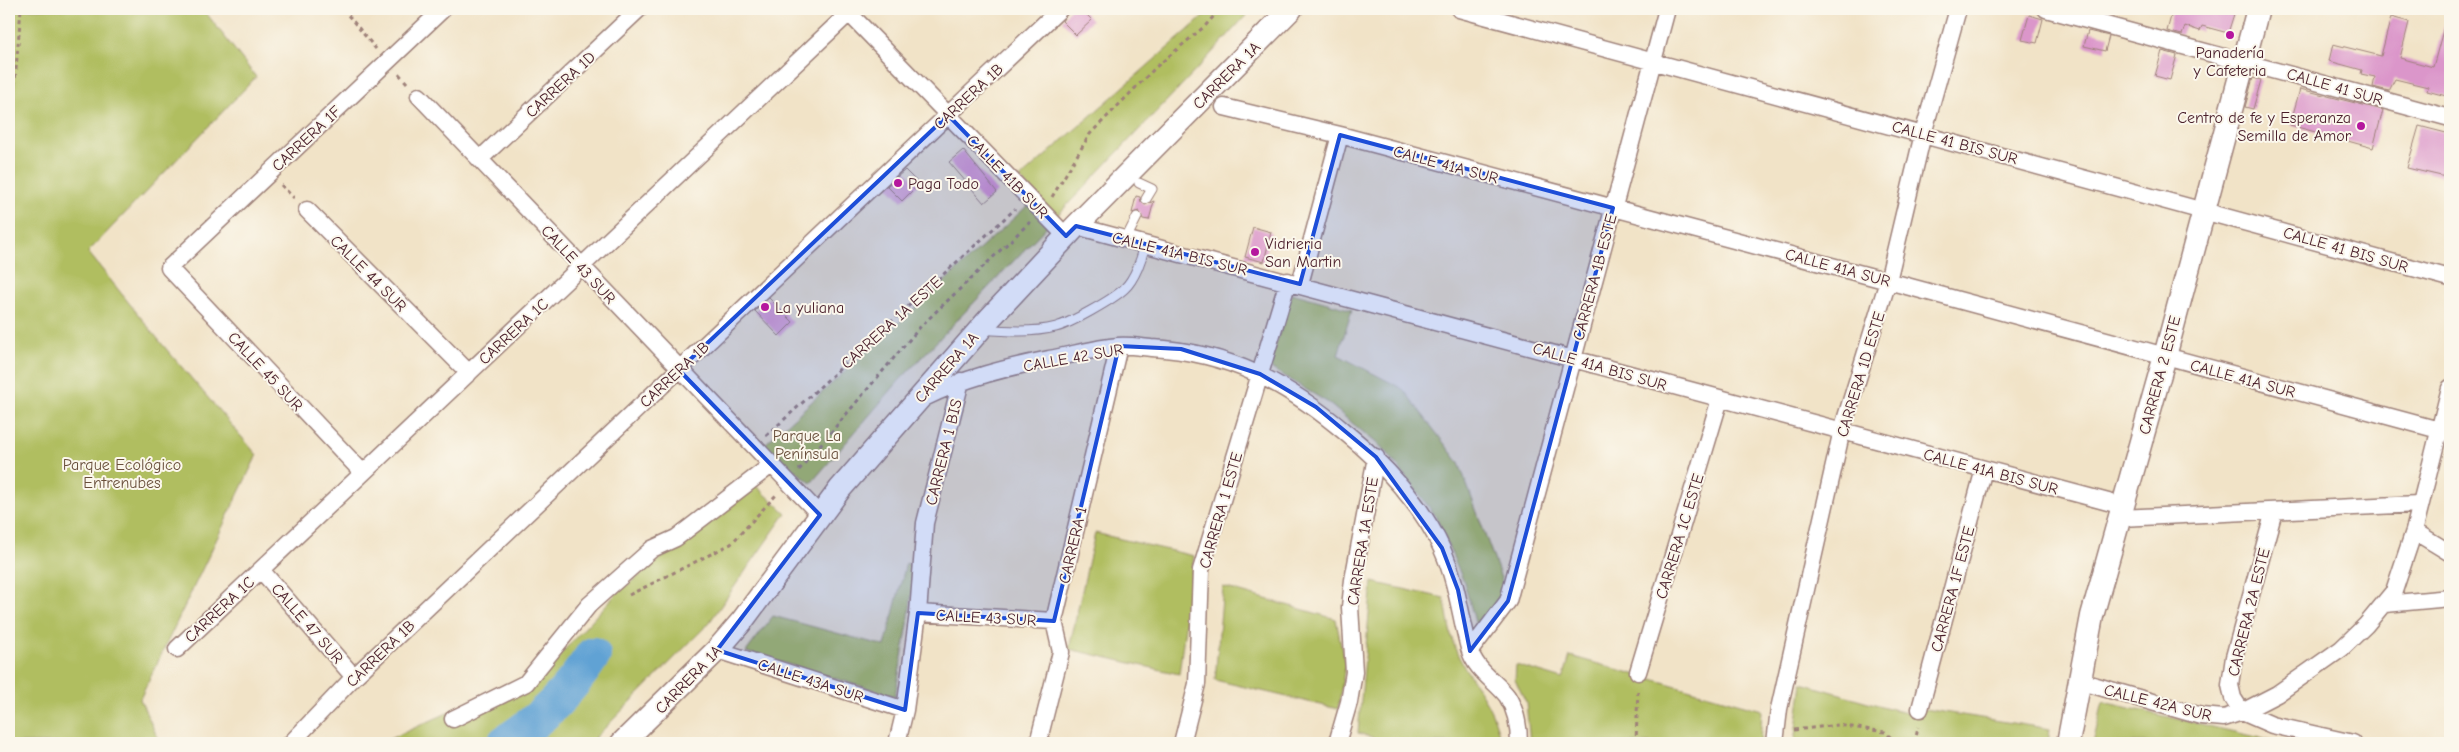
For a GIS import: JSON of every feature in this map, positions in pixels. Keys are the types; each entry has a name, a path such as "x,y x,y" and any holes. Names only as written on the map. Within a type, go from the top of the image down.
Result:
{"main road":[{"name":"CARRERA 1A","path":"622,743 717,650 742,621 820,515 980,329 1071,231 1292,9"},
{"name":"CARRERA 2 ESTE","path":"2068,743 2092,616 2165,356 2258,9"}],"street":[{"name":"CARRERA 1F","path":"169,268 443,9"},
{"name":"CARRERA 1D","path":"480,159 639,9"},
{"name":"CARRERA 1B","path":"291,743 354,677 1060,9"},
{"name":"CALLE 41 BIS SUR","path":"1459,9 2450,278"},
{"name":"CARRERA 1B ESTE","path":"1470,651 1508,601 1667,9"},
{"name":"CARRERA 1D ESTE","path":"1776,738 1779,709 1842,430 1888,281 1924,134 1958,9"},
{"name":"CALLE 41 SUR","path":"2046,9 2450,118"},
{"name":"CALLE 41B SUR","path":"847,11 1028,197 1042,210 1071,231"},
{"name":"CARRERA 1C","path":"177,649 847,11"},
{"name":"CALLE 43 SUR","path":"419,96 770,466 820,515"},
{"name":"CALLE 41A SUR","path":"1224,107 1340,135 2445,431"},
{"name":"CARRERA 1 ESTE","path":"1182,743 1197,684 1201,570 1260,374 1294,283 1340,135"},
{"name":"CALLE 44 SUR","path":"307,210 469,373"},
{"name":"CALLE 41A BIS SUR","path":"1071,231 1126,239 1294,283 1984,469 2121,512 2274,510 2420,504"},
{"name":"CALLE 45 SUR","path":"169,268 362,474"},
{"name":"CALLE 42 SUR","path":"917,401 961,381 1035,362 1119,346 1181,349 1226,360 1260,374 1316,407 1376,457 1418,511 1442,548 1458,590 1470,651 1482,672 1506,696 1519,728 1519,743"},
{"name":"CARRERA 1","path":"1038,743 1061,652 1054,621 1119,346"},
{"name":"CARRERA 1 BIS","path":"925,523 961,381"},
{"name":"CALLE 42A SUR","path":"2079,681 2201,716 2224,718 2242,712 2301,678 2341,649 2385,604 2394,591 2414,531 2420,504 2445,431 2450,388"},
{"name":"CARRERA 1C ESTE","path":"1638,672 1720,399"},
{"name":"CARRERA 1A ESTE","path":"1337,743 1349,702 1354,672 1350,607 1353,580 1376,457"},
{"path":"453,719 526,683 537,672 589,605 652,549 676,538 770,466"},
{"name":"CARRERA 1F ESTE","path":"1920,709 1984,469"},
{"name":"CARRERA 2A ESTE","path":"2242,712 2233,698 2230,685 2234,657 2274,510"},
{"name":"CALLE 43 SUR","path":"925,523 918,613 1054,621"},
{"path":"2414,531 2450,553"},
{"name":"CALLE 47 SUR","path":"261,570 354,677"},
{"path":"2385,604 2450,598"},
{"path":"897,743 905,710 918,613"},
{"name":"CALLE 43A SUR","path":"717,650 905,710"},
{"path":"2242,712 2272,725 2353,743"}],"lane":[{"path":"1140,183 1152,189 1146,199"},
{"path":"1126,239 1138,217"},
{"path":"980,329 1000,331 1056,327 1097,307 1125,289 1142,258 1145,244"}],"path":[{"path":"9,109 14,93 22,9"},
{"path":"343,9 419,96"},
{"path":"626,595 636,593 730,544 787,483 922,326 1042,210 1074,163 1090,134 1156,67 1205,26 1220,9"},
{"path":"269,173 307,210"},
{"name":"CARRERA 1A ESTE","path":"753,448 1028,197"},
{"path":"1636,743 1638,672"},
{"path":"1776,738 1838,725 1885,732 1896,743"}],"highlighted area":[{"path":"948,115 1066,236 1076,226 1300,284 1340,135 1613,208 1508,601 1470,651 1458,590 1442,548 1376,457 1316,407 1260,374 1181,349 1119,346 1054,621 918,613 905,710 717,650 820,515 679,370"}],"green space":[{"name":"Parque Ecológico Entrenubes","path":"9,9 203,9 256,77 88,252 162,344 257,455 140,699 160,743 9,743"},
{"name":"Parque La Península","path":"1212,9 1252,9 1200,66 899,381 811,483 763,446 1036,198 1020,178"},
{"path":"1292,293 1352,310 1338,355 1403,389 1459,463 1506,592 1477,629 1464,582 1435,515 1386,451 1327,402 1269,367"},
{"path":"755,485 786,513 709,623 590,743 381,743 454,710 529,688 617,593"},
{"path":"1095,533 1194,556 1179,674 1069,649"},
{"path":"906,563 915,567 908,624 895,696 746,652 773,616 885,646"},
{"path":"1372,582 1444,598 1456,650 1490,708 1500,743 1391,743 1358,733"},
{"path":"1223,587 1336,619 1345,666 1338,709 1215,680"},
{"path":"1570,656 1762,710 1760,743 1530,743 1526,702 1515,680 1516,665 1563,679"},
{"path":"1802,683 1906,713 1912,707 2050,729 2048,743 1794,743"},
{"path":"2103,702 2283,743 2093,743"}],"building":[{"path":"1070,9 1081,9 1092,20 1076,35 1062,21"},
{"path":"2173,9 2216,9 2234,14 2228,33 2202,26 2200,31 2185,26 2182,35 2167,31"},
{"path":"2029,15 2043,19 2037,43 2022,40"},
{"path":"2391,17 2409,22 2400,58 2433,67 2445,23 2450,24 2450,97 2427,91 2428,87 2395,79 2389,91 2373,87 2375,77 2361,74 2362,70 2329,61 2333,44 2381,56"},
{"path":"2088,31 2109,36 2105,51 2084,46"},
{"path":"2162,51 2177,55 2170,80 2155,76"},
{"path":"2253,78 2261,80 2253,109 2245,107"},
{"path":"2300,89 2383,110 2373,148 2290,125"},
{"path":"2419,126 2450,134 2450,178 2407,168"},
{"path":"963,150 997,192 984,203 949,162"},
{"path":"905,170 919,184 902,201 887,186"},
{"path":"1136,196 1140,197 1141,202 1145,205 1154,201 1149,220 1143,219 1139,211 1132,213"},
{"path":"1253,227 1271,232 1264,262 1245,257"},
{"path":"769,298 793,322 779,336 755,311"}],"waterway":[{"path":"505,743 532,724 554,704 574,682 593,655"}],"place":[{"name":"Panadería y Cafeteria","path":"2230,35"},
{"name":"Centro de fe y Esperanza Semilla de Amor","path":"2361,126"},
{"name":"Paga Todo","path":"898,183"},
{"name":"Vidrieria San Martin","path":"1255,252"},
{"name":"La yuliana","path":"765,307"}]}
